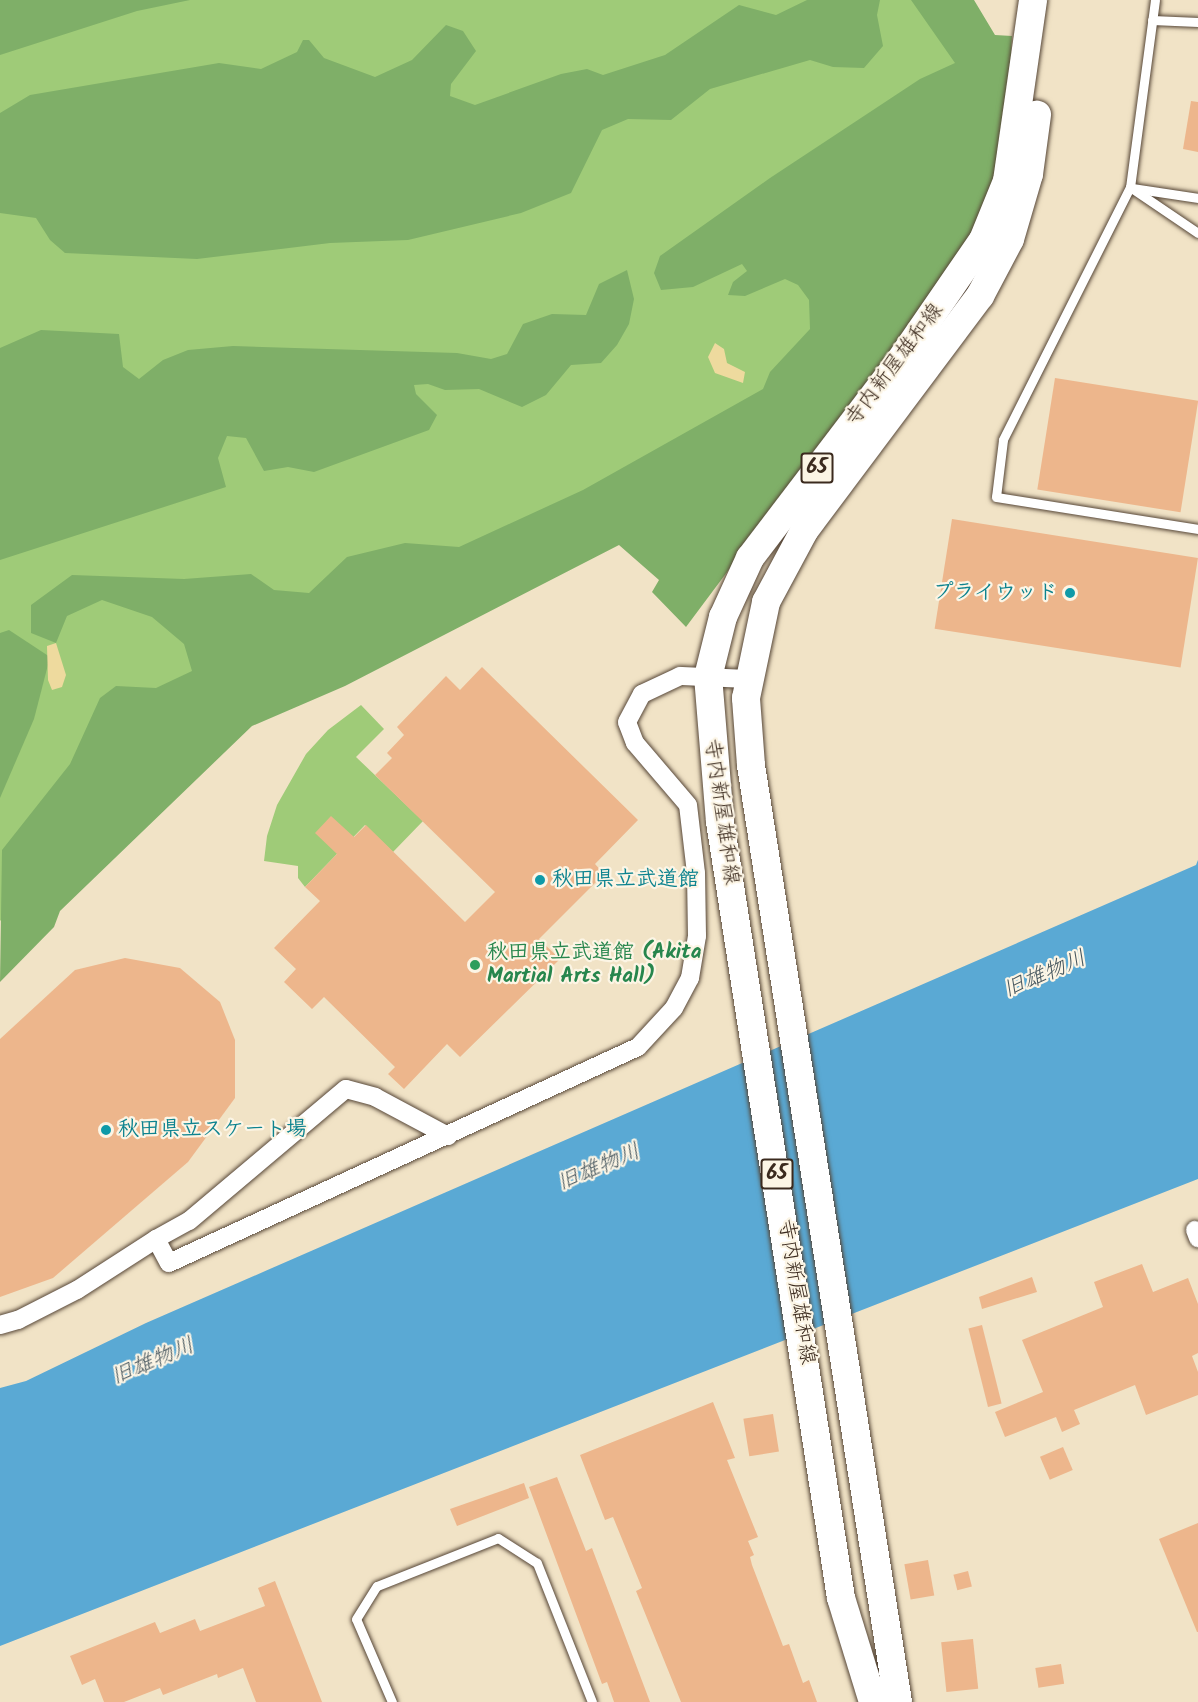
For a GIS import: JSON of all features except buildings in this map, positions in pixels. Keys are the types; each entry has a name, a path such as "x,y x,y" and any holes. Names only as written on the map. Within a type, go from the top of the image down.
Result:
{"main road":[{"name":"寺内新屋雄和線","path":"873,1702 841,1598 810,1383 720,822 708,677 723,617 750,558 895,368 983,240 1007,181 1033,0"},
{"name":"寺内新屋雄和線","path":"898,1702 846,1355 751,765 746,698 766,602 804,531 980,296 1010,239 1029,174 1052,0"}],"street":[{"path":"156,1239 170,1263 638,1047 674,1008 690,978 697,936 694,835 688,806 635,743 627,722 642,694 681,676 749,679"},
{"path":"0,1325 18,1320 77,1290 156,1239 189,1221 346,1089 375,1097 448,1136"}],"lane":[{"path":"1155,0 1130,187 1003,440 996,497 1198,529"},
{"path":"1152,20 1198,22"},
{"path":"1130,187 1198,198"},
{"path":"1130,187 1198,233"},
{"path":"392,1702 356,1619 377,1586 498,1538 537,1563 592,1702"}],"green space":[{"path":"0,0 938,0 968,53 826,371 277,643 0,921"},
{"path":"0,0 190,0 137,11 0,55"},
{"path":"807,0 880,0 877,15 883,46 864,68 833,67 810,60 710,89 671,120 628,119 602,130 571,193 521,213 408,240 330,243 197,259 65,253 50,240 36,218 0,213 0,113 30,95 219,63 261,69 297,52 303,40 309,40 324,58 375,77 412,60 446,25 463,31 476,51 451,84 450,96 475,105 561,74 587,69 603,75 665,55 739,5 776,15"},
{"path":"911,0 974,0 995,35 1012,36 1004,173 977,237 686,627 652,592 659,580 619,545 345,686 252,726 60,911 54,927 0,982 2,850 70,764 100,698 116,686 156,688 192,671 184,644 152,617 102,600 67,616 56,643 31,633 31,605 72,575 184,579 251,574 274,590 309,593 347,557 405,543 459,547 583,490 763,389 770,372 810,329 809,300 798,285 785,279 745,296 728,295 733,282 747,271 742,264 693,287 661,290 654,273 660,256 770,178 920,79 955,63"},
{"path":"627,270 634,299 629,324 617,345 601,363 571,365 546,395 522,407 479,389 445,390 428,384 414,385 416,394 437,415 429,430 314,472 288,467 264,471 246,438 227,436 218,458 226,487 0,560 0,348 41,330 119,334 123,367 139,379 163,360 188,350 233,346 457,353 491,359 507,354 523,324 552,314 586,315 599,284"},
{"path":"9,630 50,657 34,719 0,798 0,633"},
{"path":"361,705 384,729 356,757 423,821 393,852 365,825 305,887 298,878 298,866 264,861 267,836 277,805 306,754 328,730"}],"sand":[{"path":"715,343 724,349 727,363 745,372 743,383 715,373 708,357"},
{"path":"56,643 66,675 62,687 52,690 48,680 47,646"}],"water":[{"name":"旧雄物川","path":"1198,860 1198,1179 0,1646 0,1388 26,1381 146,1323 1196,865"}],"place":[{"name":"プライウッド","path":"1070,593"},
{"name":"秋田県立武道館","path":"540,880"},
{"name":"秋田県立武道館 (Akita Martial Arts Hall)","path":"475,965"},
{"name":"秋田県立スケート場","path":"106,1130"}]}
